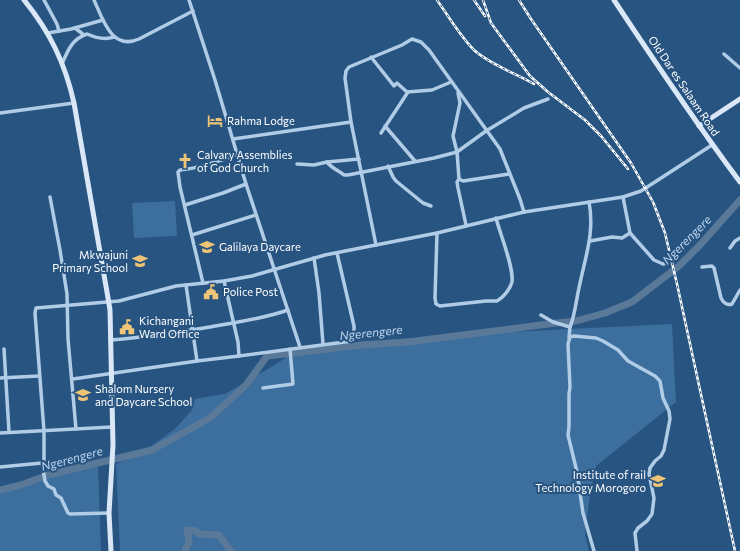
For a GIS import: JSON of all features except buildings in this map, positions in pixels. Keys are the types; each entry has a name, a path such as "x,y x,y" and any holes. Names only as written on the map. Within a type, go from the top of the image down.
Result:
{"street":[{"path":"24,0 48,33 62,64 74,103 108,292 110,310 113,445 109,513 111,551"},
{"path":"44,0 59,31"},
{"path":"94,0 103,20 114,37 122,41 133,42 193,11"},
{"path":"189,0 211,66 246,184 300,347"},
{"name":"Old Dar es Salaam Road","path":"614,0 712,145 740,182"},
{"path":"48,33 75,28 103,20"},
{"path":"75,28 84,35"},
{"path":"62,64 71,44 84,35 87,34 93,37 105,39 114,37"},
{"path":"376,245 351,122 345,78 346,71 349,67 402,45 412,38 421,42 427,47 500,149 524,212"},
{"path":"724,54 740,68"},
{"path":"371,57 394,86 397,83 403,90 408,92 432,90 451,82"},
{"path":"381,133 408,92"},
{"path":"458,92 460,103 453,135 457,152 456,155 459,180 457,182 458,190 466,226"},
{"path":"327,162 331,167 338,169 344,175 457,152 486,131 524,108 548,99"},
{"path":"699,126 740,99"},
{"path":"0,113 74,103"},
{"path":"233,139 351,122"},
{"path":"386,126 415,161"},
{"path":"109,513 70,514 68,513 62,498 56,495 54,489 47,485 42,463 44,462 44,431 35,310 38,307 68,306 119,301 186,285 224,282 274,270 314,258 436,233 524,212 623,197 641,191 712,145"},
{"path":"203,283 179,182 179,170 188,170 238,154"},
{"path":"297,164 314,165 327,162 358,159"},
{"path":"388,166 396,181 423,203 431,206"},
{"path":"459,180 463,181 509,174"},
{"path":"185,205 246,184"},
{"path":"50,197 60,250 68,306 68,338 76,429"},
{"path":"623,197 630,233 654,260 663,264 668,263"},
{"path":"589,202 591,224 590,241 570,327 568,344 570,390 568,394 570,427 568,436 577,472 583,513 594,551"},
{"path":"192,235 256,215"},
{"path":"436,233 436,304 440,306 497,301 508,290 512,278 509,260 496,218"},
{"path":"590,241 612,237 622,238 630,233"},
{"path":"730,248 734,241 740,238"},
{"path":"72,379 111,372 352,341 355,337 354,326 338,253"},
{"path":"314,258 320,302 323,344"},
{"path":"702,267 712,266 714,268 723,302 732,304 740,290"},
{"path":"224,282 238,342 239,356"},
{"path":"186,285 197,361"},
{"path":"108,292 110,296 119,301"},
{"path":"110,310 119,301"},
{"path":"110,340 193,330 259,319 288,310"},
{"path":"541,314 553,322 570,327"},
{"path":"569,338 575,336 596,338 603,341 618,350 628,361 655,376 660,381 662,386 663,398 669,411 670,419 664,450 661,456 650,468 649,474 653,491 654,506 650,518 634,533 637,551"},
{"path":"4,349 9,432"},
{"path":"262,388 293,384 290,349"},
{"path":"0,378 39,376"},
{"path":"0,433 112,427"},
{"path":"0,467 42,463"}],"shaded area":[{"path":"175,201 177,236 134,238 132,203"},
{"path":"672,324 676,402 596,466 590,494 585,535 589,551 120,551 116,464 145,451 176,428 192,410 195,399 225,394 273,366 303,346 467,334"},
{"path":"98,464 101,551 0,551 0,488 64,474"}],"waterway":[{"name":"Ngerengere","path":"0,490 21,485 48,475 152,450 210,418 246,385 267,356 362,345 408,342 576,321 605,313 632,302 679,266 740,200"},
{"path":"185,551 189,542 187,530 196,531 199,534 219,535 231,551"}],"railway":[{"path":"437,0 459,33 474,50 495,64 534,84"},
{"path":"474,0 485,16"},
{"path":"483,0 491,23 530,76 548,92 585,120 601,136 628,169"},
{"path":"519,0 631,163 653,202 665,233 677,284 735,551"}],"place":[{"name":"Rahma Lodge","path":"215,121"},
{"name":"Calvary Assemblies of God Church","path":"185,161"},
{"name":"Galilaya Daycare","path":"207,247"},
{"name":"Mkwajuni Primary School","path":"140,261"},
{"name":"Police Post","path":"211,292"},
{"name":"Kichangani Ward Office","path":"127,327"},
{"name":"Shalom Nursery and Daycare School","path":"83,395"},
{"name":"Institute of rail Technology Morogoro","path":"658,481"}]}
